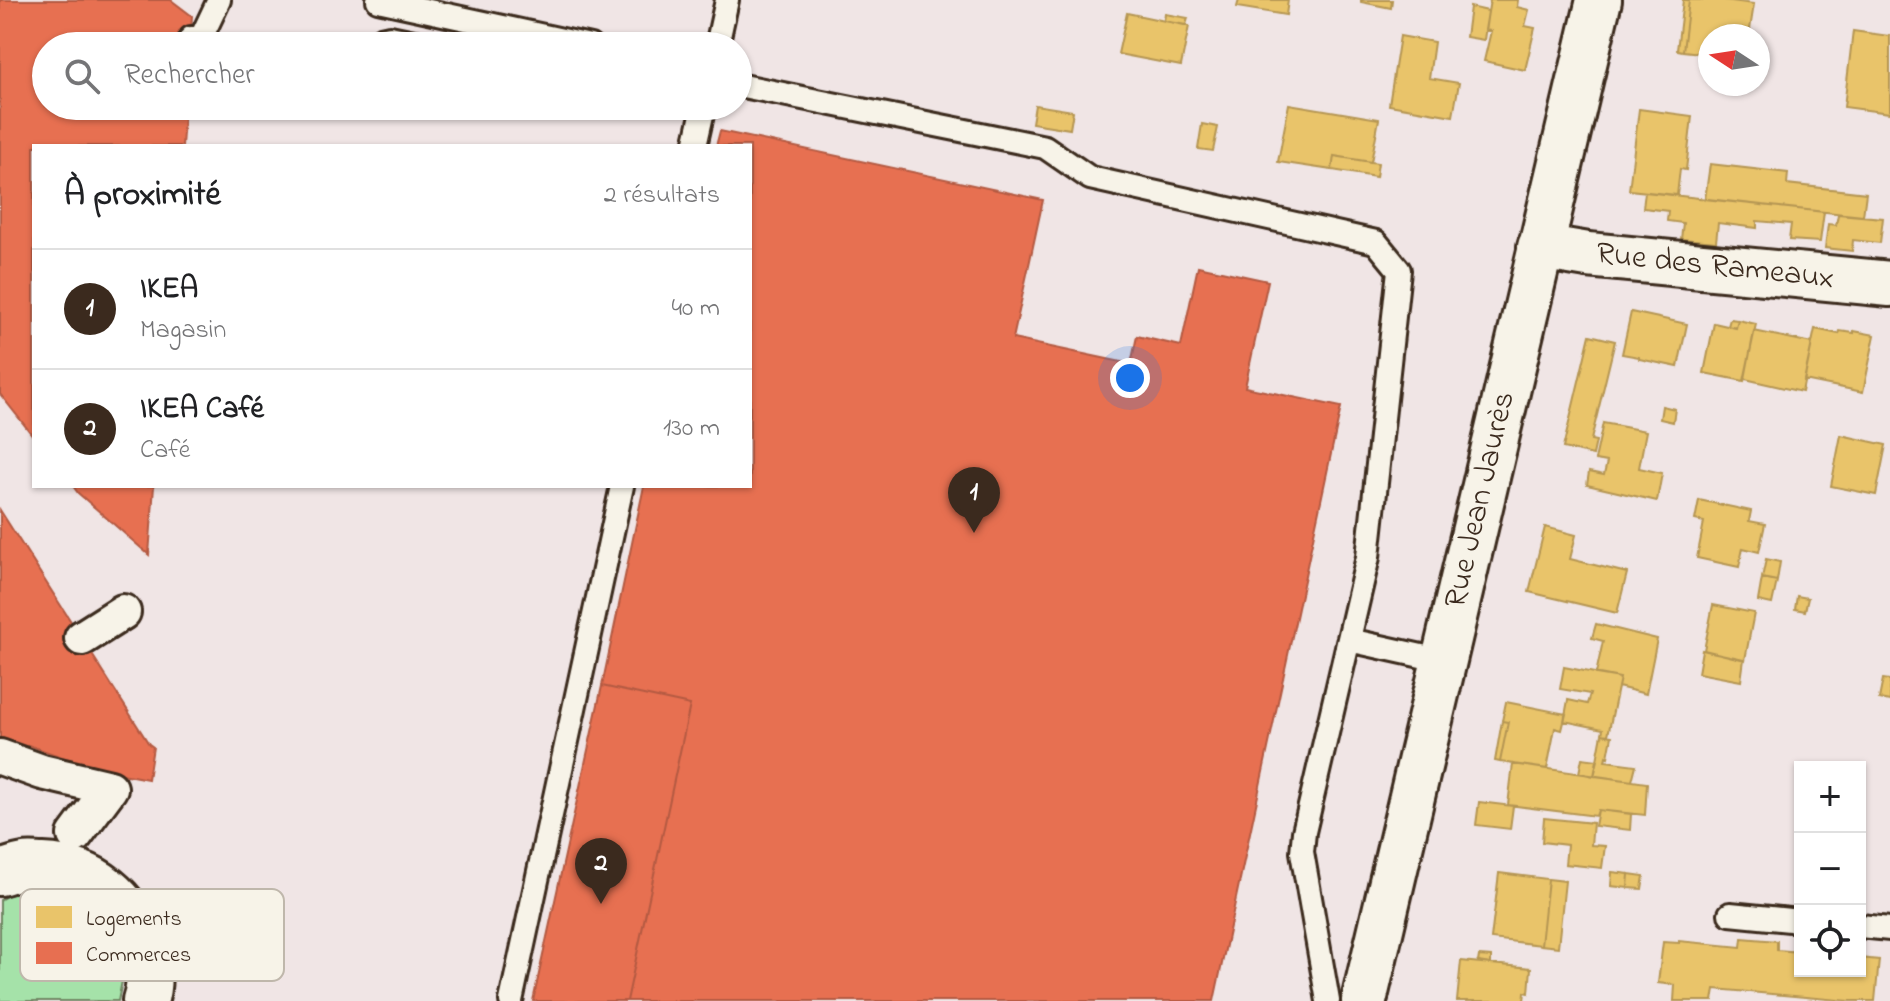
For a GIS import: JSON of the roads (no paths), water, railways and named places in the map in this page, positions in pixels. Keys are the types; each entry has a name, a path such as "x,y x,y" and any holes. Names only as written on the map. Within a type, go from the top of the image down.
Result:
{"main road":[{"name":"Rue Jean Jaurès","path":"1364,1001 1599,0"},
{"name":"Rue des Rameaux","path":"1540,247 1588,255 1890,284"},
{"path":"0,873 24,866 62,867 97,881 107,889"},
{"path":"145,1001 147,981"}],"street":[{"path":"82,638 119,623"},
{"path":"0,757 42,772 110,788 75,835"}],"lane":[{"path":"204,32 219,0"},
{"path":"378,0 525,32"},
{"path":"720,32 727,0"},
{"path":"752,88 1045,147 1090,178 1376,242 1399,270 1368,557 1304,832 1302,852 1328,1001"},
{"path":"695,144 701,120"},
{"path":"511,1001 622,488"},
{"path":"1349,640 1444,661"},
{"path":"1730,914 1794,920"},
{"path":"1866,927 1890,929"}],"place":[{"name":"IKEA","path":"974,533"},
{"name":"IKEA Café","path":"601,904"}]}
